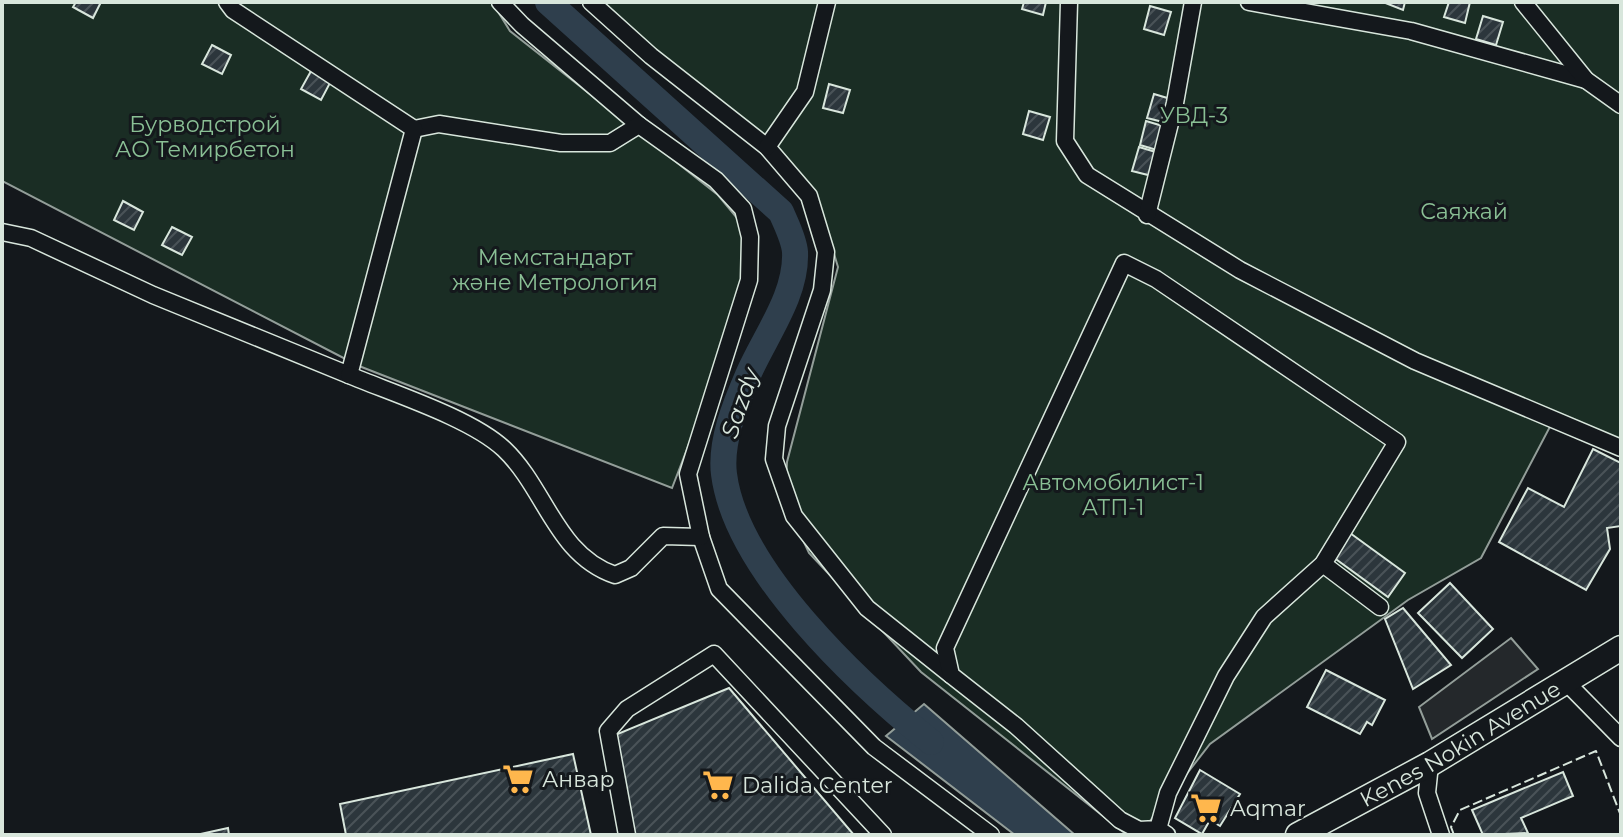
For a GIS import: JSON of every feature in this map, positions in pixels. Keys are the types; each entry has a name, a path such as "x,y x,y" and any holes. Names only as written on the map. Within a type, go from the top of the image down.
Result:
{"highway":[{"name":"Kenes Nokin Avenue","path":"1298,835 1430,764 1621,648"}],"street":[{"path":"227,2 233,10 414,129 439,124 561,143 610,143 639,125"},
{"path":"500,2 522,25 639,125 716,180 743,209 750,237 749,280 688,474 701,537 719,589 874,747 991,835"},
{"path":"591,2 651,56 767,147 809,196 826,252 822,290 777,426 774,459 794,516 867,608 951,675 1016,726 1120,820 1139,830 1162,832 1168,793 1226,676 1264,617 1323,564 1397,442 1156,279 1124,263 945,648 951,675"},
{"path":"767,147 805,92 827,2"},
{"path":"1069,2 1063,118 1069,152 1087,175 1240,270 1415,361 1621,448"},
{"path":"1147,215 1175,103 1193,2"},
{"path":"1249,2 1411,31 1586,80"},
{"path":"1523,2 1586,80 1621,105"},
{"path":"349,375 414,129"},
{"path":"2,232 31,238 153,295 473,428 503,447 522,469 573,551 600,570 615,575 631,568 663,536 701,537"},
{"path":"1323,564 1380,607"},
{"path":"627,835 608,731 627,709 714,654 883,835"},
{"path":"1566,682 1621,738"},
{"path":"1430,764 1427,793 1441,835"}],"green space":[{"path":"2,2 492,2 510,31 718,195 747,230 745,299 672,488 359,366 2,181"},
{"path":"581,2 1621,2 1621,448 1554,419 1481,558 1408,600 1210,744 1139,835 1127,835 921,672 809,553 785,502 787,462 838,267 822,214 791,168"}],"shaded area":[{"path":"1511,638 1538,669 1432,739 1419,707"}],"water":[{"path":"924,704 1075,835 1015,835 886,736"}],"building":[{"path":"76,2 101,2 93,18 73,7"},
{"path":"1024,2 1046,2 1043,15 1022,9"},
{"path":"1383,2 1405,2 1403,10"},
{"path":"1449,2 1470,2 1465,23 1444,17"},
{"path":"1150,6 1171,12 1164,35 1144,29"},
{"path":"1483,16 1503,22 1496,45 1476,39"},
{"path":"212,45 231,55 222,74 202,64"},
{"path":"311,71 331,81 321,100 301,89"},
{"path":"829,84 850,90 843,113 823,108"},
{"path":"1154,94 1174,100 1167,123 1147,118"},
{"path":"1029,111 1050,117 1043,140 1023,134"},
{"path":"1146,121 1166,127 1160,151 1140,145"},
{"path":"1139,147 1159,153 1152,176 1132,171"},
{"path":"123,201 143,212 134,230 114,220"},
{"path":"172,227 192,237 182,255 162,245"},
{"path":"1593,449 1621,463 1621,526 1607,528 1610,549 1586,590 1499,542 1528,488 1564,507"},
{"path":"1350,533 1405,573 1388,597 1333,557"},
{"path":"1450,583 1493,629 1462,658 1418,613"},
{"path":"1403,608 1451,665 1413,689 1385,619"},
{"path":"1326,670 1385,700 1372,725 1367,722 1360,734 1307,707"},
{"name":"Dalida Center","path":"729,688 854,835 634,835 615,735"},
{"name":"Анвар","path":"573,754 591,835 346,835 340,804"},
{"name":"Aqmar","path":"1200,770 1240,794 1220,826 1210,820 1202,834 1175,818"},
{"path":"1563,772 1573,796 1521,818 1528,833 1483,835 1472,810"},
{"path":"228,828 229,835 196,835"}],"waterway":[{"name":"Sazdy","path":"548,2 781,212 794,247 794,268 779,315 748,375 726,437 724,474 733,511 751,548 805,622 870,689 931,742"}],"fence":[{"path":"1454,835 1451,827 1460,810 1596,751 1621,816"}],"place":[{"name":"Анвар","path":"518,779"},
{"name":"Dalida Center","path":"718,785"},
{"name":"Aqmar","path":"1206,808"}],"park label":[{"name":"УВД-3","path":"1194,115"},
{"name":"Бурводстрой АО Темирбетон","path":"205,136"},
{"name":"Саяжай","path":"1464,211"},
{"name":"Мемстандарт және Метрология","path":"555,270"},
{"name":"Автомобилист-1 АТП-1","path":"1113,494"}]}
